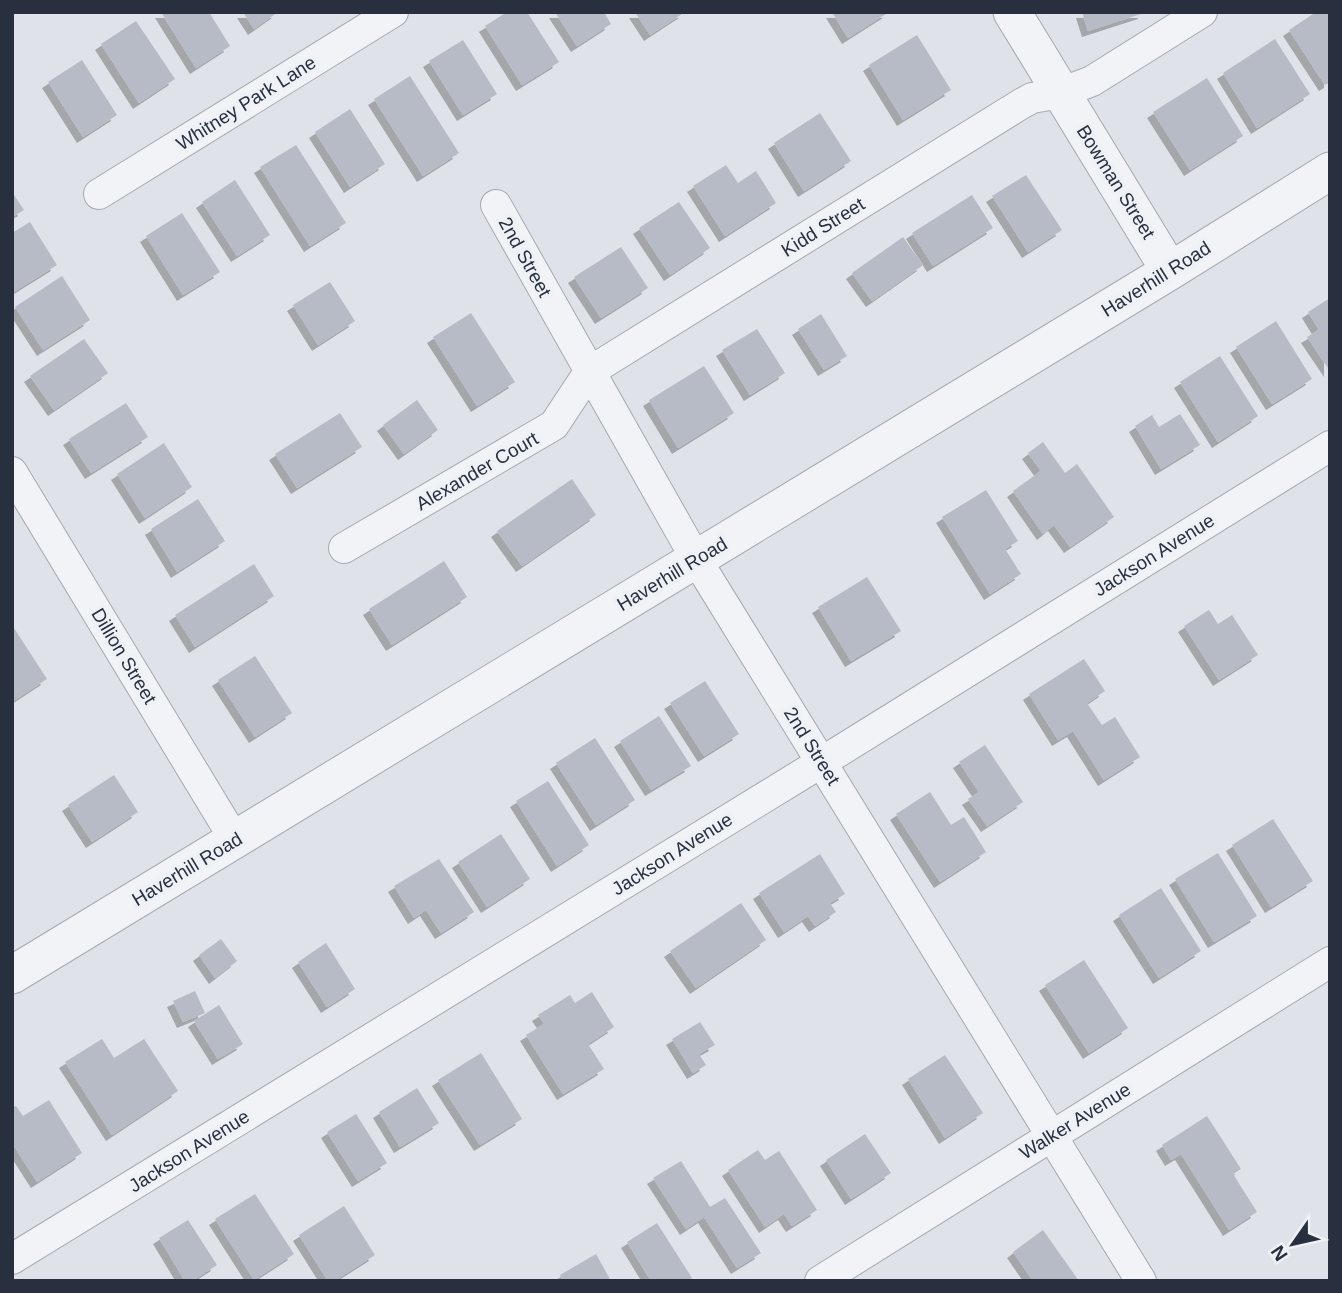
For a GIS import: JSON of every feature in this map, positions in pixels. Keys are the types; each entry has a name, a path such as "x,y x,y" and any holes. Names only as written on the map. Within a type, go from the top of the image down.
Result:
{"street":[{"name":"Whitney Park Lane","path":"99,194 393,12"},
{"name":"Bowman Street","path":"1012,12 1170,271"},
{"name":"Kidd Street","path":"589,372 1021,104 1032,98 1061,93 1092,81 1202,12"},
{"name":"Haverhill Road","path":"12,975 1330,171"},
{"name":"2nd Street","path":"496,205 696,559 1141,1281"},
{"name":"Alexander Court","path":"344,548 554,425 589,372"},
{"name":"Jackson Avenue","path":"12,1259 822,762 1330,446"},
{"name":"Dillion Street","path":"12,472 235,840"},
{"name":"Walker Avenue","path":"820,1281 1330,962"}],"building":[{"path":"161,12 209,12 230,46 196,68"},
{"path":"243,12 278,12 254,29"},
{"path":"507,12 527,12 559,62 522,85 485,26"},
{"path":"555,12 604,12 611,24 577,46"},
{"path":"635,12 685,12 650,35"},
{"path":"832,12 889,12 848,38"},
{"path":"1082,12 1144,12 1144,13 1088,31"},
{"path":"1316,12 1330,12 1330,82 1325,85 1289,30"},
{"path":"136,21 175,79 139,103 101,44"},
{"path":"917,35 951,90 903,120 869,65"},
{"path":"1275,39 1310,94 1257,128 1223,73"},
{"path":"463,40 497,94 463,115 429,61"},
{"path":"82,60 117,115 83,137 48,82"},
{"path":"410,76 459,153 423,176 374,99"},
{"path":"1207,78 1243,136 1190,170 1153,112"},
{"path":"350,109 385,164 350,187 315,132"},
{"path":"820,113 851,161 804,191 774,143"},
{"path":"296,145 346,223 310,246 260,167"},
{"path":"726,165 738,183 756,171 776,203 725,236 693,186"},
{"path":"1026,175 1062,230 1028,252 992,196"},
{"path":"235,180 270,235 237,256 202,202"},
{"path":"12,192 24,210 12,217"},
{"path":"972,195 993,228 933,266 912,233"},
{"path":"679,202 710,248 670,275 639,228"},
{"path":"182,213 220,272 183,295 146,236"},
{"path":"30,222 57,265 12,293 12,233"},
{"path":"903,237 923,265 872,301 852,273"},
{"path":"621,247 648,288 601,318 574,277"},
{"path":"62,276 90,320 43,350 15,307"},
{"path":"330,282 355,321 318,345 293,305"},
{"path":"1330,298 1330,371 1307,337 1319,330 1308,312"},
{"path":"471,313 515,382 477,406 433,337"},
{"path":"821,314 847,356 824,370 798,329"},
{"path":"1276,321 1312,379 1272,404 1236,347"},
{"path":"757,329 785,373 750,395 722,350"},
{"path":"84,339 108,373 54,410 30,376"},
{"path":"1220,356 1258,416 1218,442 1180,382"},
{"path":"704,366 734,413 678,448 649,400"},
{"path":"417,400 438,430 404,454 383,425"},
{"path":"126,403 148,437 91,473 69,439"},
{"path":"340,413 362,447 297,488 275,454"},
{"path":"1180,414 1200,445 1161,469 1135,426 1152,415 1159,427"},
{"path":"1043,442 1065,473 1077,464 1114,517 1070,547 1054,525 1043,534 1013,491 1041,471 1028,453"},
{"path":"164,443 192,487 145,518 117,474"},
{"path":"572,479 596,515 522,566 497,531"},
{"path":"986,490 1018,541 1005,549 1021,574 990,594 942,517"},
{"path":"198,499 225,541 177,572 151,529"},
{"path":"444,561 467,597 392,645 369,609"},
{"path":"254,564 274,596 195,647 175,615"},
{"path":"867,577 901,631 851,661 818,607"},
{"path":"1209,610 1218,624 1232,615 1258,655 1219,680 1184,626"},
{"path":"12,625 47,679 12,702"},
{"path":"255,656 292,713 255,737 218,680"},
{"path":"1084,659 1105,691 1087,703 1102,725 1115,717 1140,757 1104,780 1073,731 1058,740 1029,694"},
{"path":"705,681 739,734 704,756 670,703"},
{"path":"659,716 691,766 651,790 620,741"},
{"path":"595,738 635,800 596,825 556,763"},
{"path":"985,745 1023,802 987,826 968,799 979,792 959,762"},
{"path":"114,775 138,812 92,842 68,805"},
{"path":"548,781 589,845 557,866 516,801"},
{"path":"930,792 951,825 964,817 986,852 940,882 896,814"},
{"path":"1273,819 1313,881 1271,907 1232,845"},
{"path":"501,834 530,879 487,907 458,862"},
{"path":"1218,853 1257,916 1214,942 1175,879"},
{"path":"820,854 845,894 830,903 836,912 815,926 808,916 784,932 759,893"},
{"path":"439,859 474,912 441,933 426,910 414,918 394,886"},
{"path":"1161,888 1201,951 1159,978 1119,915"},
{"path":"741,903 766,940 696,988 670,951"},
{"path":"221,939 237,961 215,978 199,955"},
{"path":"326,943 355,989 327,1007 298,962"},
{"path":"1084,960 1128,1028 1089,1053 1045,985"},
{"path":"195,991 205,1013 183,1022 173,1001"},
{"path":"592,992 614,1027 588,1044 604,1069 563,1094 526,1035 544,1024 538,1015 570,995 575,1003"},
{"path":"219,1005 243,1044 218,1059 194,1021"},
{"path":"700,1022 715,1045 699,1054 706,1065 693,1073 672,1039"},
{"path":"102,1039 114,1058 144,1039 178,1091 112,1135 65,1062"},
{"path":"481,1053 522,1119 480,1145 438,1080"},
{"path":"945,1055 983,1113 945,1138 908,1079"},
{"path":"417,1088 439,1123 400,1147 379,1112"},
{"path":"49,1100 82,1153 37,1182 12,1143 12,1108 16,1106 23,1116"},
{"path":"356,1114 387,1163 358,1181 327,1132"},
{"path":"1207,1116 1241,1169 1233,1174 1257,1212 1229,1230 1181,1154 1171,1160 1162,1145"},
{"path":"865,1134 891,1173 851,1199 826,1160"},
{"path":"758,1150 765,1160 779,1151 817,1210 792,1226 784,1214 765,1227 728,1170"},
{"path":"681,1161 710,1207 725,1198 761,1253 737,1268 704,1217 686,1229 653,1178"},
{"path":"255,1194 294,1254 254,1280 215,1219"},
{"path":"344,1206 375,1255 334,1281 328,1281 299,1235"},
{"path":"188,1220 217,1265 192,1281 185,1281 159,1238"},
{"path":"657,1223 692,1278 688,1281 651,1281 627,1242"},
{"path":"1043,1230 1079,1281 1033,1281 1013,1252"},
{"path":"596,1254 611,1281 563,1281 560,1275"}]}
